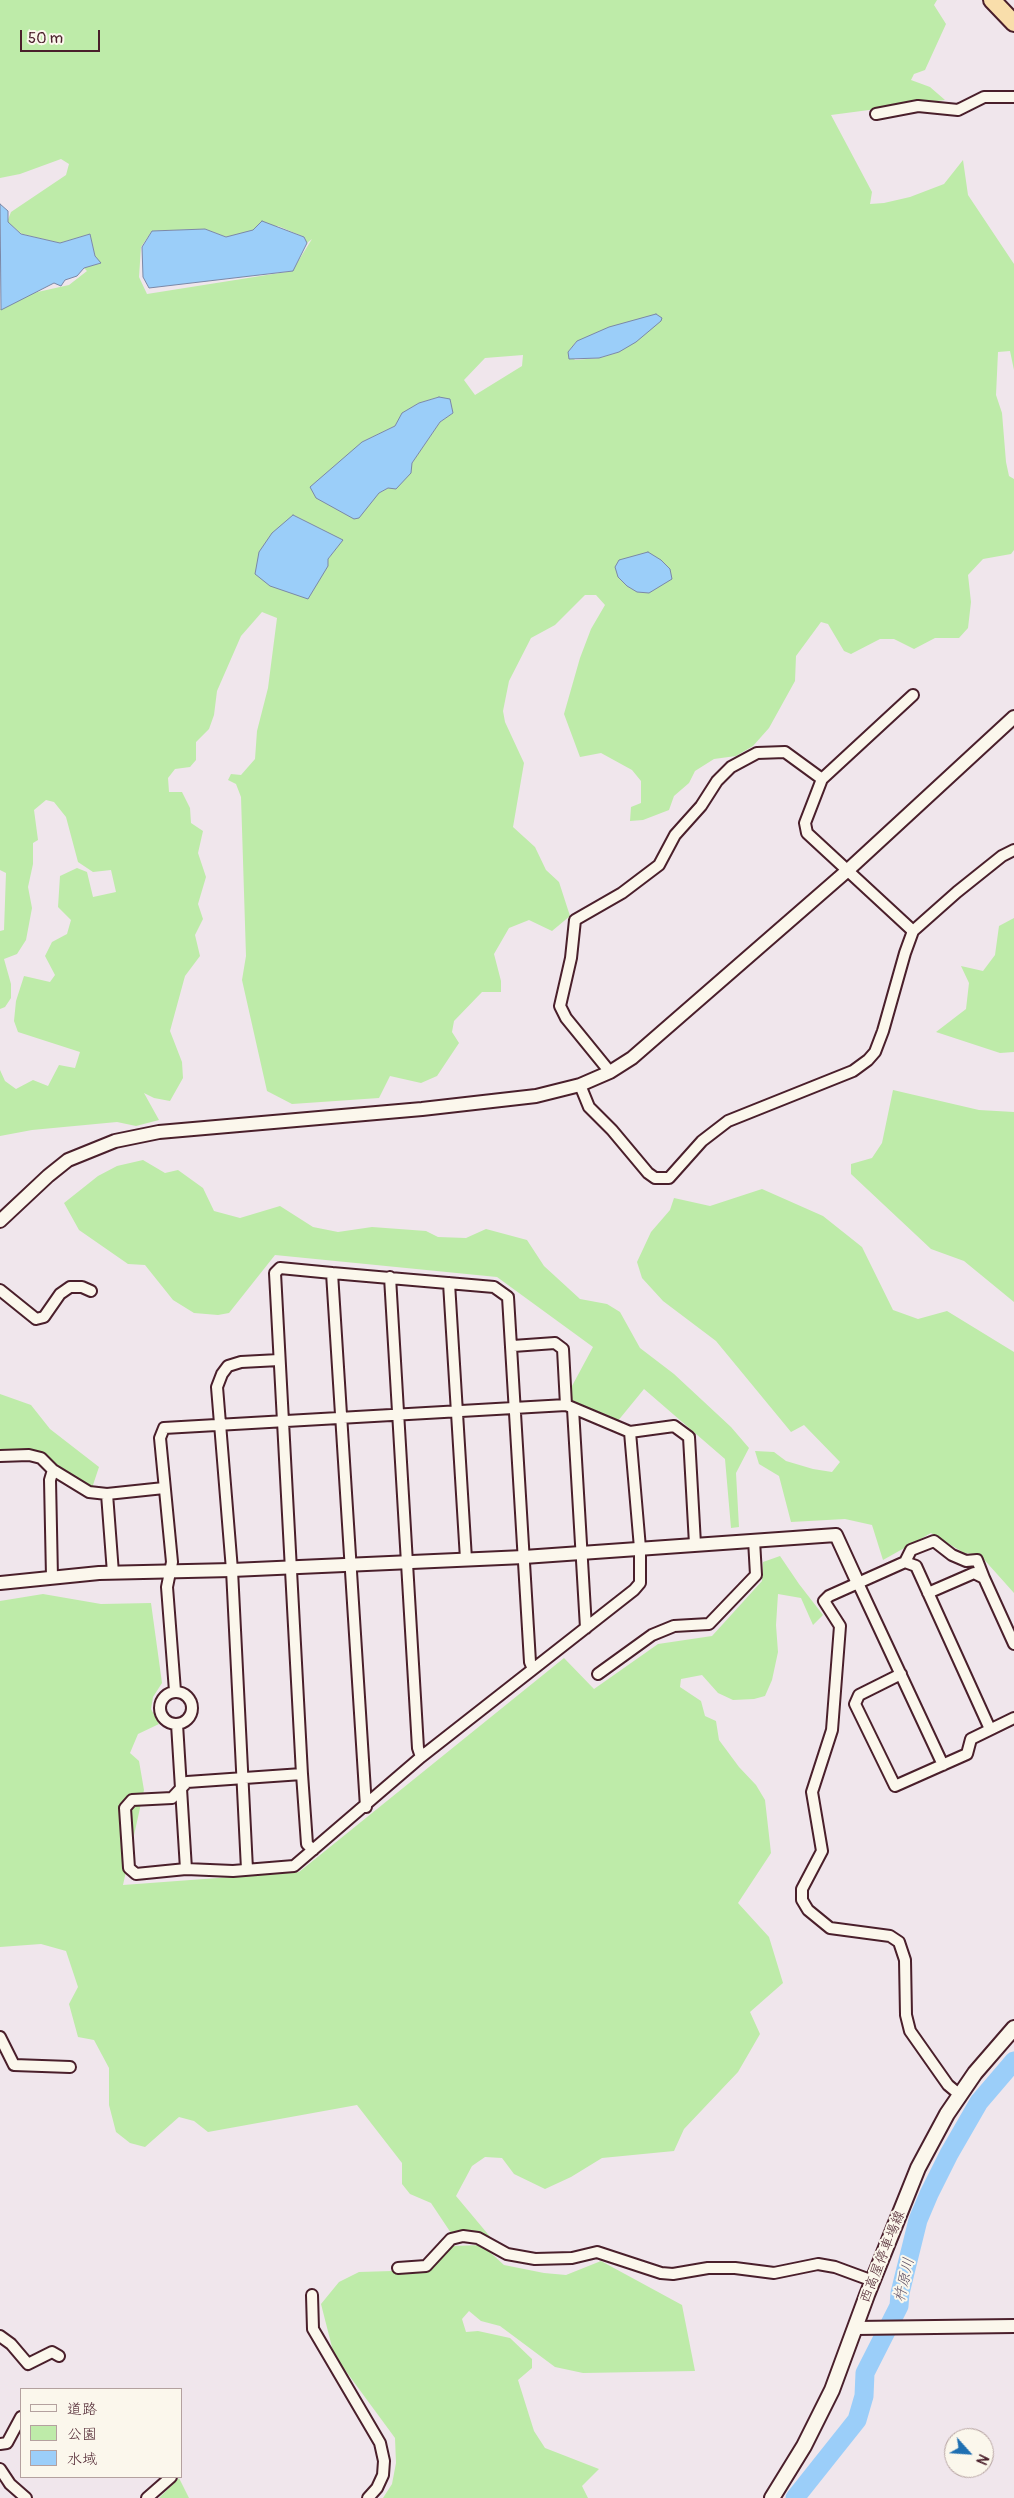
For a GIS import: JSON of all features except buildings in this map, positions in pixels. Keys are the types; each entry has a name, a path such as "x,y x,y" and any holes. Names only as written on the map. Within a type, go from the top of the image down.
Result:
{"highway":[{"path":"992,0 1014,24"}],"main road":[{"name":"西高屋停車場線","path":"772,2498 808,2438 832,2390 918,2168 947,2114 975,2073 1014,2028"}],"street":[{"path":"876,114 918,106 958,110 984,97 1014,97"},
{"path":"913,695 822,779 804,826 807,833 913,930"},
{"path":"0,1221 68,1160 114,1141 159,1132 422,1109 536,1096 580,1085 610,1072 632,1058 848,870 1014,716"},
{"path":"610,1072 566,1018 560,1006 571,958 575,920 622,893 659,865 675,835 701,806 717,781 732,767 757,753 785,752 822,779"},
{"path":"580,1085 589,1107 612,1130 648,1174 655,1178 669,1178 715,1129 728,1121 853,1071 868,1060 875,1052 883,1031 913,930 964,886 1002,856 1014,850"},
{"path":"313,1850 307,1844 302,1774 292,1568 278,1360 275,1273 280,1268 494,1287 508,1297 513,1346 530,1662 533,1669"},
{"path":"332,1273 366,1807"},
{"path":"390,1277 418,1748 421,1757"},
{"path":"448,1283 466,1559"},
{"path":"0,1290 36,1318 44,1317 60,1294 70,1287 82,1287 91,1291"},
{"path":"513,1346 555,1343 563,1349 586,1628"},
{"path":"246,1869 232,1570 217,1387 222,1374 228,1366 240,1362 278,1360"},
{"path":"175,1691 167,1587 172,1562 160,1438 164,1428 220,1423 569,1407 630,1432 674,1426 689,1438 695,1544"},
{"path":"302,1774 187,1782 172,1798 132,1800 125,1808 129,1868 136,1874 186,1869 246,1869 294,1866 366,1807 421,1757 634,1590 640,1583 640,1548 630,1432"},
{"path":"0,1456 29,1455 41,1458 52,1470 89,1492 107,1494 164,1488"},
{"path":"52,1470 50,1480 52,1578"},
{"path":"107,1494 113,1573"},
{"path":"0,1583 113,1573 170,1573 524,1557 836,1535 943,1765"},
{"path":"598,1674 652,1635 674,1626 709,1624 756,1575 754,1540"},
{"path":"960,2095 948,2085 910,2031 906,2015 905,1960 899,1942 890,1936 830,1928 808,1910 802,1900 802,1889 822,1851 812,1792 832,1730 840,1626 824,1601 829,1596 905,1562 911,1550 934,1541 952,1555 966,1561 977,1560 1014,1644"},
{"path":"905,1562 916,1566 990,1729"},
{"path":"928,1593 974,1573 984,1578"},
{"path":"901,1674 859,1695 855,1704 895,1786 967,1754 971,1739 1014,1718"},
{"path":"175,1691 187,1696 192,1707 188,1719 177,1724 165,1720 160,1709 164,1697 175,1691"},
{"path":"177,1724 186,1869"},
{"path":"0,2037 14,2064 70,2067"},
{"path":"398,2268 426,2266 451,2239 463,2236 478,2238 507,2254 536,2259 572,2258 597,2252 661,2273 735,2268 774,2274 818,2264 835,2267 873,2281"},
{"path":"312,2295 313,2329 380,2443 384,2461 383,2475 377,2488 368,2498"},
{"path":"856,2328 1014,2326"},
{"path":"0,2336 12,2344 28,2364 52,2352 59,2356"},
{"path":"0,2444 7,2443 20,2419"},
{"path":"0,2469 10,2484 26,2498"},
{"path":"147,2498 170,2478"}],"green space":[{"path":"0,0 937,0 934,5 946,24 925,70 914,74 911,80 930,87 945,100 831,115 872,192 870,204 910,197 944,184 963,160 968,195 1014,264 1014,370 1010,351 998,352 996,395 1002,413 1009,476 1014,479 1014,550 1011,554 983,559 968,575 971,602 968,628 959,638 935,638 914,649 894,639 880,639 851,654 844,651 828,624 821,622 796,656 795,681 769,728 753,746 736,756 714,759 695,771 689,783 674,796 669,810 643,820 630,821 631,807 641,803 641,781 632,770 601,753 580,757 564,714 580,658 591,629 605,605 596,595 585,595 555,625 531,638 509,681 503,711 505,722 524,763 513,827 535,847 546,870 559,882 570,916 552,931 529,920 509,928 494,954 501,981 501,992 482,992 454,1021 452,1032 459,1043 437,1076 421,1083 390,1076 379,1098 292,1104 267,1091 242,980 246,956 241,797 236,784 228,780 231,774 241,775 255,759 257,731 268,688 277,618 262,612 241,636 217,691 214,715 209,729 196,742 196,760 190,767 175,769 168,778 169,792 182,792 190,808 191,823 203,831 198,853 206,877 198,904 203,919 195,935 200,956 185,976 170,1031 182,1062 183,1078 170,1101 154,1098 144,1093 159,1120 136,1126 117,1122 32,1130 0,1136 0,1070 5,1081 16,1089 33,1080 48,1086 59,1065 75,1068 80,1052 18,1032 14,1021 16,1001 24,976 50,982 55,975 45,956 52,942 67,934 71,920 58,907 60,876 77,868 87,872 93,897 116,892 111,870 93,872 78,862 66,817 54,802 46,800 34,810 38,840 33,843 33,864 28,887 32,908 26,940 17,954 4,959 11,984 11,998 5,1007 0,1009 0,931 4,930 6,873 0,870 0,309 33,293 69,285 87,271 84,268 100,263 95,256 90,234 60,243 22,234 7,222 11,212 66,175 69,164 61,159 20,174 0,178","holes":["278,226 304,237 307,243 312,239 292,271 147,294 139,277 141,247 152,231 205,229 226,237","577,341 619,352 599,358 575,360 568,352","523,355 522,366 475,395 464,380 485,358","439,397 453,413 440,422 412,463 388,488 379,493 362,442 395,426 403,413 419,403","293,515 342,540 328,559"]},
{"path":"1014,918 1014,1052 1000,1053 936,1032 966,1009 969,983 961,966 983,971 995,955 999,926"},
{"path":"893,1090 979,1110 1014,1112 1014,1302 964,1261 931,1249 851,1174 851,1164 872,1158 882,1143"},
{"path":"143,1160 165,1173 178,1170 203,1188 214,1211 240,1218 280,1206 313,1227 338,1232 372,1227 426,1231 438,1237 466,1238 486,1229 527,1240 544,1266 580,1299 607,1304 620,1312 640,1348 674,1374 731,1427 749,1448 736,1473 739,1527 731,1528 725,1459 644,1389 617,1422 571,1401 572,1386 593,1347 497,1277 275,1255 229,1313 218,1315 194,1313 173,1300 145,1265 128,1264 79,1230 64,1203 98,1176 117,1166"},
{"path":"762,1189 823,1216 862,1247 893,1310 918,1319 947,1311 1014,1352 1014,1593 980,1555 964,1553 931,1533 883,1560 872,1525 845,1519 791,1522 779,1476 759,1464 755,1451 774,1452 786,1461 813,1469 832,1472 840,1462 804,1425 791,1432 716,1341 663,1301 642,1278 637,1262 651,1232 670,1210 674,1198 710,1206"},
{"path":"0,1394 31,1405 50,1429 99,1467 92,1488 38,1452 0,1450"},
{"path":"780,1556 823,1615 813,1625 801,1598 778,1594 776,1625 778,1652 772,1680 765,1696 754,1699 733,1700 718,1693 702,1675 681,1679 680,1687 701,1701 705,1716 716,1721 719,1740 739,1767 756,1785 765,1800 771,1853 738,1903 769,1937 783,1983 750,2012 760,2034 738,2072 684,2129 674,2151 602,2158 571,2177 545,2189 514,2174 502,2158 485,2157 472,2166 456,2196 492,2239 451,2233 431,2203 410,2194 402,2184 402,2163 357,2105 208,2132 194,2121 179,2117 145,2147 130,2143 116,2132 109,2105 109,2068 94,2040 78,2037 69,2004 78,1987 66,1951 41,1944 0,1947 0,1601 43,1594 101,1604 151,1603 162,1683 153,1697 151,1709 159,1724 138,1734 130,1753 139,1761 144,1790 123,1885 299,1872 564,1658 594,1689 658,1644 712,1636 762,1581 763,1562"},
{"path":"482,2245 504,2265 544,2273 566,2275 601,2261 682,2305 695,2371 583,2373 555,2367 500,2326 481,2321 469,2311 462,2319 466,2332 478,2331 510,2338 532,2359 532,2368 518,2380 534,2431 545,2448 599,2469 582,2486 588,2498 383,2498 392,2484 396,2463 395,2438 334,2355 321,2304 339,2282 359,2272 426,2270 452,2246"},
{"path":"179,2478 189,2498 159,2498"}],"water":[{"path":"0,204 8,211 8,222 21,234 60,243 90,234 95,256 101,263 84,268 77,276 65,280 61,286 54,283 1,310"},
{"path":"262,221 304,237 307,243 293,271 149,288 143,277 142,247 152,231 205,229 226,237 253,230"},
{"path":"656,314 662,318 661,321 636,342 619,352 599,358 569,359 568,352 577,341 609,327"},
{"path":"439,397 450,399 453,413 440,422 412,463 411,473 396,489 388,488 379,493 359,518 354,519 316,498 310,487 362,442 395,426 402,413 419,403"},
{"path":"293,515 343,540 328,559 328,566 308,599 270,586 255,574 259,552 272,533"},
{"path":"648,552 661,560 670,569 672,579 649,593 637,592 618,577 615,567 619,560"}],"waterway":[{"name":"杵原川","path":"795,2498 857,2420 864,2396 865,2373 899,2306 900,2293 918,2220 929,2194 949,2154 979,2102 1014,2061"}]}
